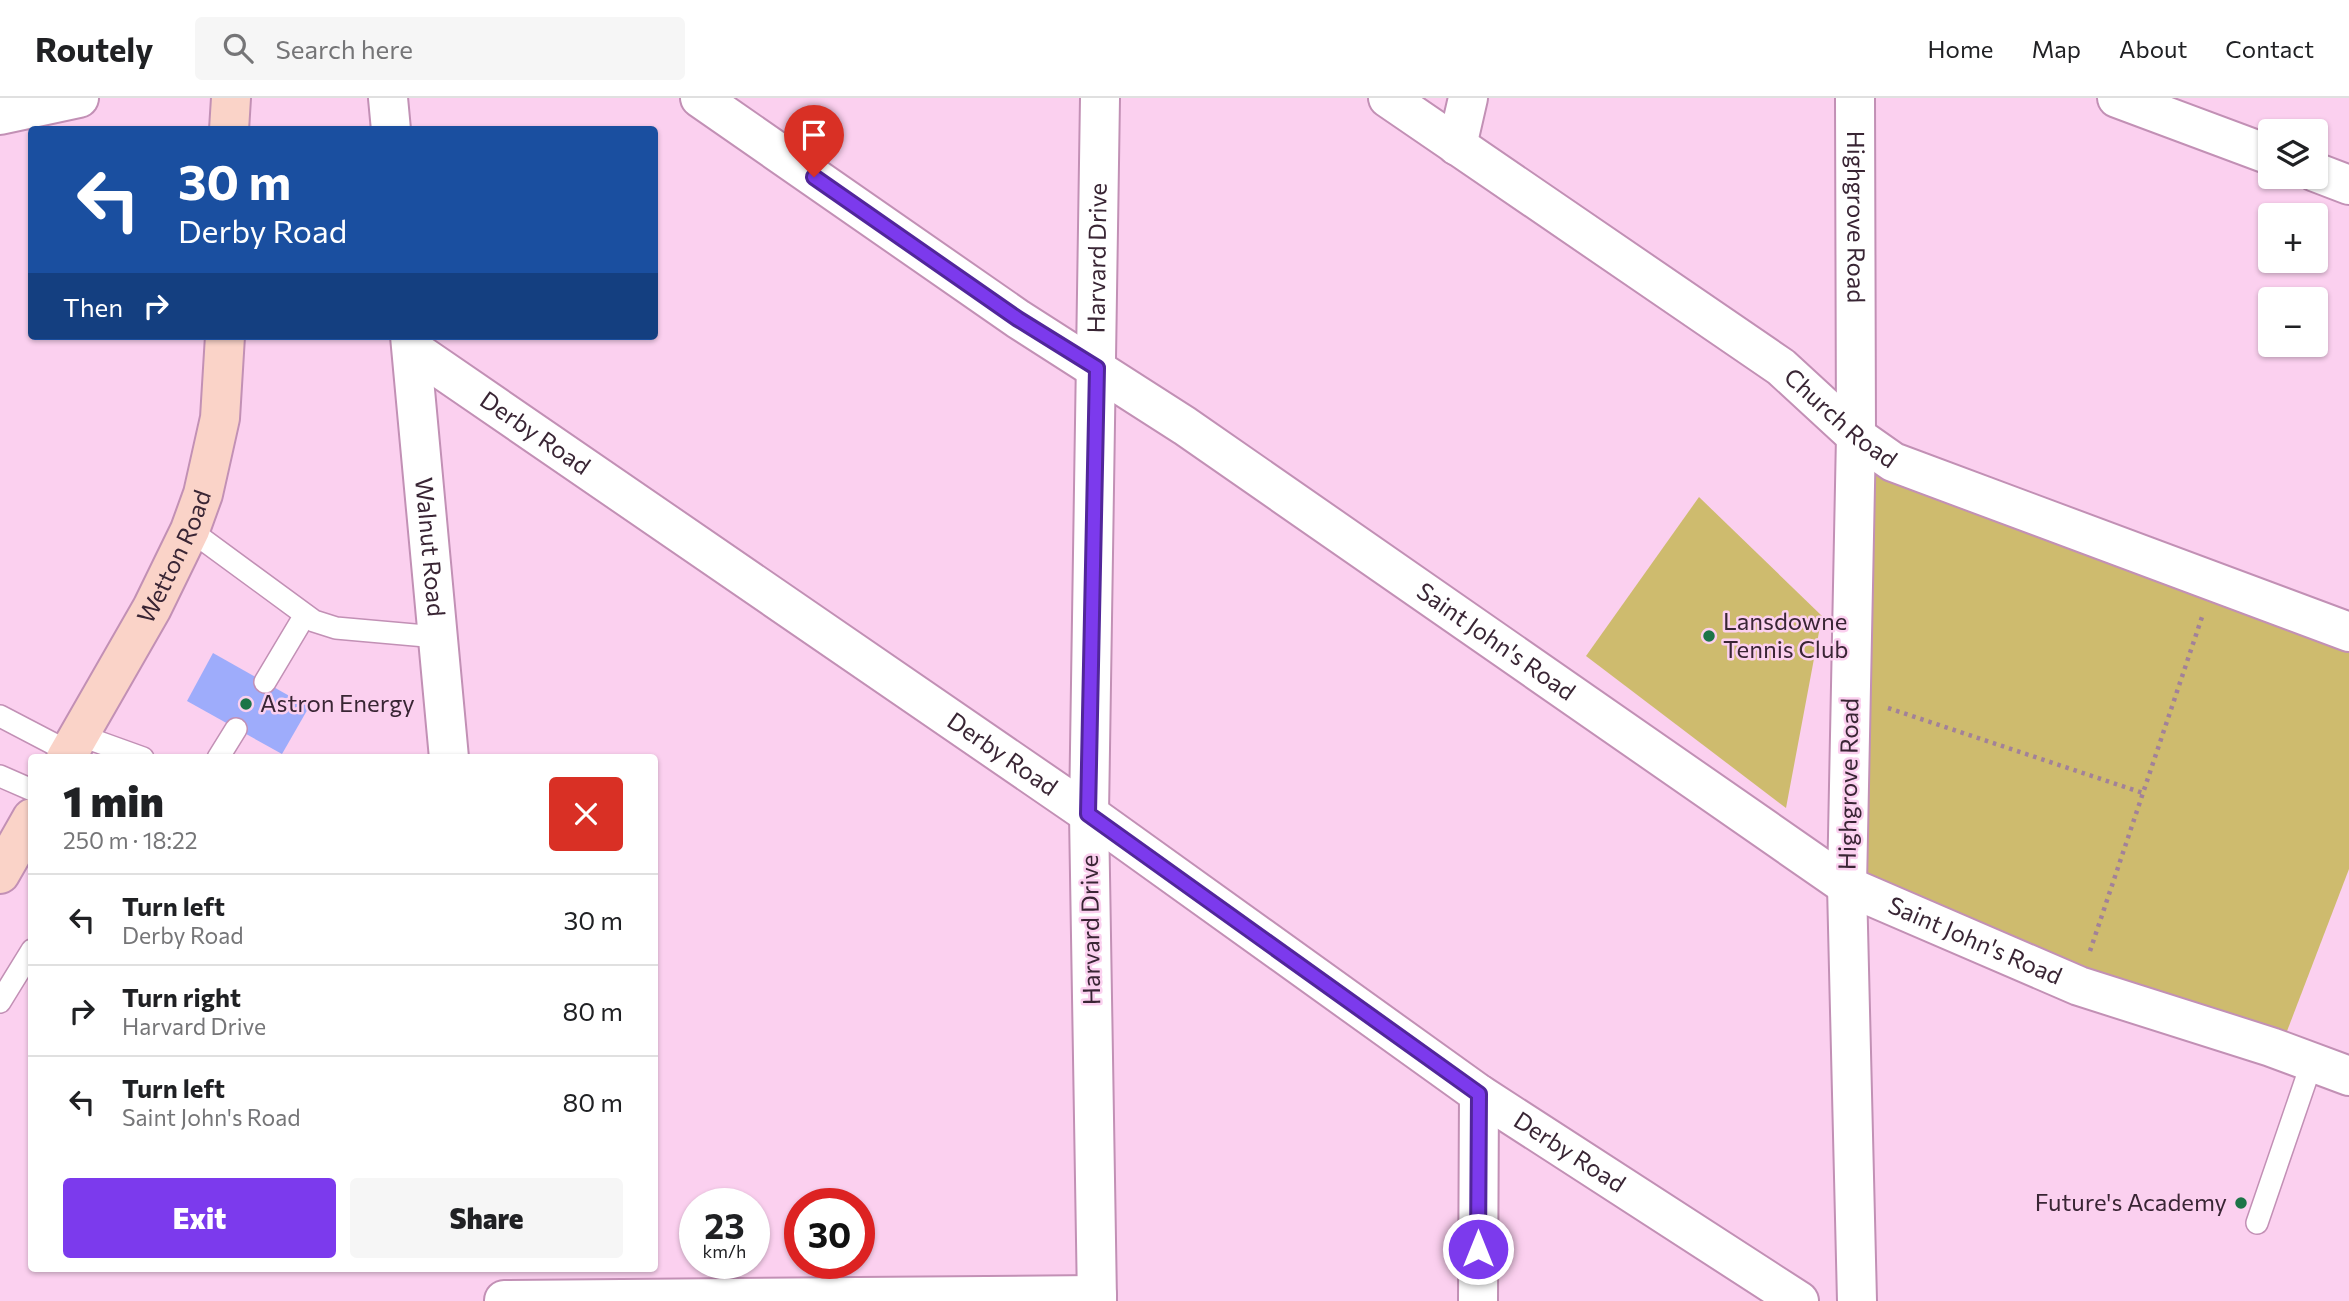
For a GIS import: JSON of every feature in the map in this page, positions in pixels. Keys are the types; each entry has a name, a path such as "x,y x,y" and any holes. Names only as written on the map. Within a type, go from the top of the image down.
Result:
{"main road":[{"path":"229,126 230,98"},
{"name":"Wetton Road","path":"71,748 152,608 190,530 203,494 220,418 225,340"},
{"path":"0,874 28,825"}],"street":[{"path":"0,115 79,98"},
{"path":"388,98 391,126"},
{"name":"Saint John's Road","path":"700,98 1018,319 1185,426 1847,886 2078,986 2271,1047 2349,1076"},
{"name":"Harvard Drive","path":"1097,1298 1088,814 1100,98"},
{"name":"Church Road","path":"1388,98 1781,367 1856,436 1893,462 2349,632"},
{"path":"1457,146 1468,98"},
{"name":"Highgrove Road","path":"1855,98 1856,436 1847,886 1857,1301"},
{"path":"2117,98 2258,151"},
{"path":"2328,177 2349,185"},
{"name":"Walnut Road","path":"411,342 449,754"},
{"name":"Derby Road","path":"411,342 1088,814 1479,1094 1799,1301"},
{"path":"1478,1301 1479,1094"},
{"path":"500,1272 504,1301 1097,1298"}],"lane":[{"path":"190,530 314,621 336,628 438,637"},
{"path":"265,682 306,615"},
{"path":"0,716 71,748 114,754"},
{"path":"220,754 236,729"},
{"path":"0,776 28,788"},
{"path":"0,1002 28,956"},
{"path":"2257,1223 2312,1062"}],"path":[{"path":"2078,986 2204,609"},
{"path":"1851,695 2143,793"}],"shaded area":[{"path":"1856,436 2349,633 2349,869 2276,1060 1846,899"},
{"name":"Lansdowne Tennis Club","path":"1699,497 1822,616 1786,808 1586,656"}],"building":[{"path":"213,653 309,707 282,754 187,701"}],"place":[{"name":"Lansdowne Tennis Club","path":"1709,636"},
{"name":"Astron Energy","path":"246,704"},
{"name":"Future's Academy","path":"2241,1203"}],"route":[{"path":"814,177 1018,319 1097,368 1088,814 1479,1094 1478,1249"}]}
